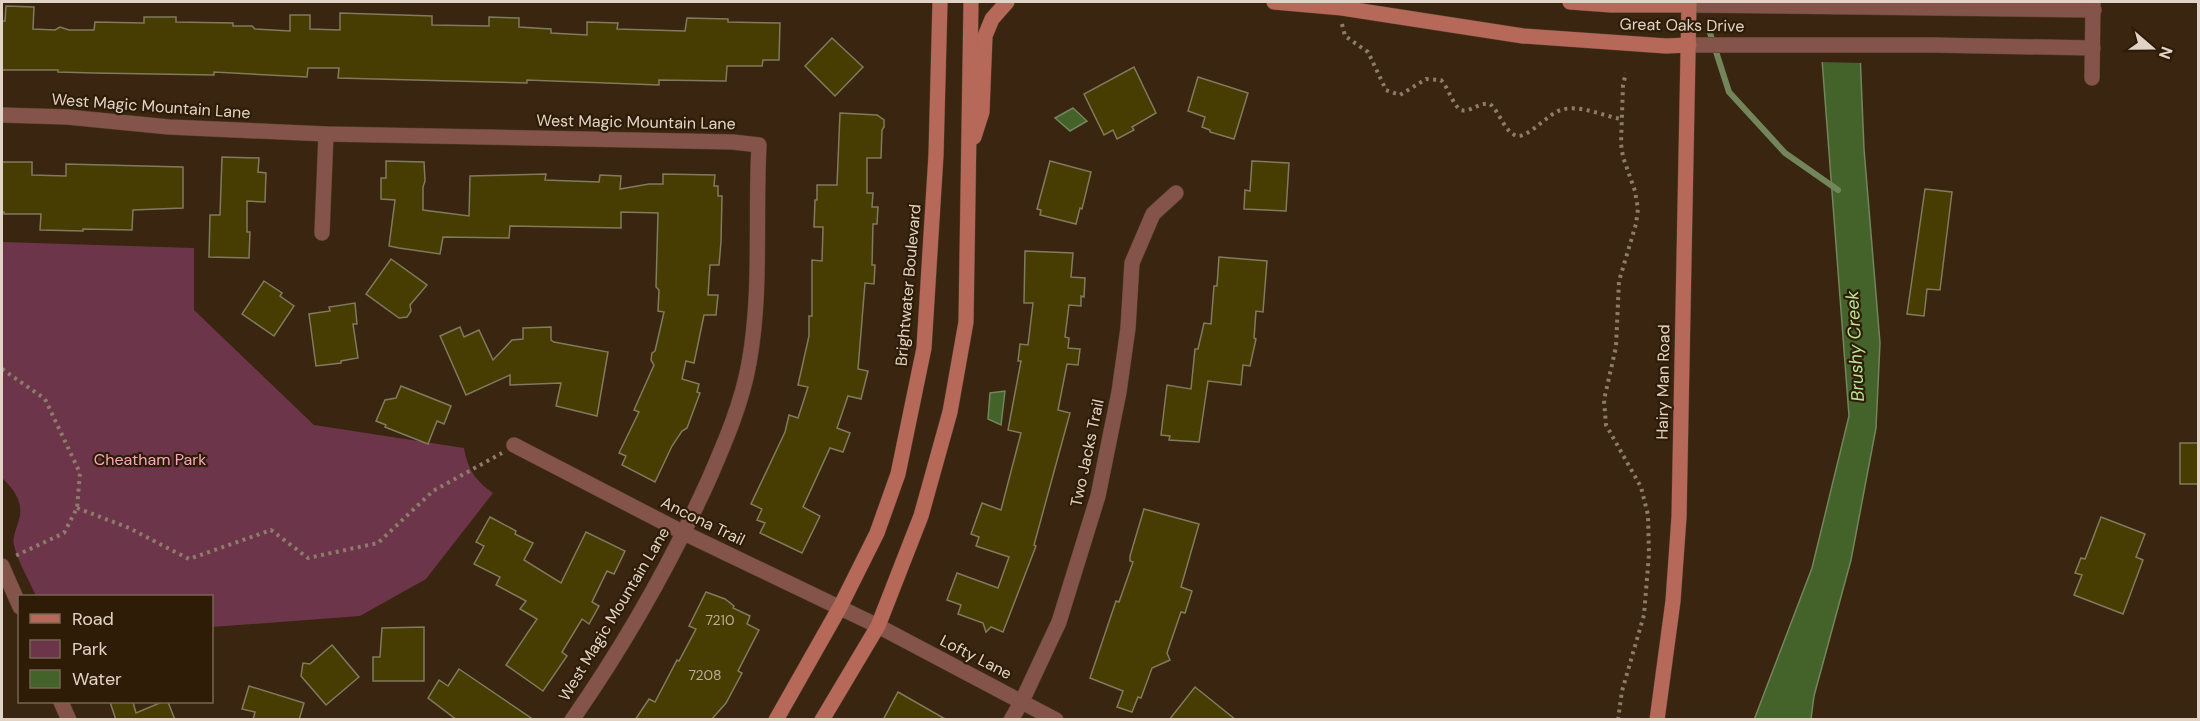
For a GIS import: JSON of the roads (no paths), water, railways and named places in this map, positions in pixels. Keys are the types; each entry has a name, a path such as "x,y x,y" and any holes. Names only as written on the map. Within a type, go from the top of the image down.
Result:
{"street":[{"name":"Brightwater Boulevard","path":"776,720 840,607 877,533 898,474 924,348 936,154 940,2"},
{"path":"822,720 879,626 921,516 950,412 966,322 971,2"},
{"path":"969,154 982,112 985,36 992,19 1007,2"},
{"name":"Great Oaks Drive","path":"1274,2 1342,8 1523,36 1666,46 1932,45 2093,48"},
{"name":"Great Oaks Drive","path":"1570,2 1611,5 1689,3 1934,9 2093,6"},
{"name":"Hairy Man Road","path":"1657,720 1673,601 1679,517 1693,45 1689,3"},
{"path":"2092,78 2093,6"},
{"name":"West Magic Mountain Lane","path":"2,115 67,117 169,127 326,134 733,142 759,145 757,285 749,364 730,430 684,533 613,658 572,720"},
{"path":"322,233 326,134"},
{"name":"Two Jacks Trail","path":"1011,720 1059,622 1098,496 1119,393 1128,328 1132,262 1153,214 1176,193"},
{"name":"Ancona Trail","path":"514,445 684,533 879,626"},
{"path":"7,561 18,600"},
{"name":"Lofty Lane","path":"879,626 1056,720"},
{"path":"61,703 69,720"}],"water":[{"name":"Brushy Creek","path":"1820,33 1860,52 1864,149 1880,343 1876,428 1851,560 1814,696 1811,719 1754,720 1812,568 1849,416"},
{"path":"1073,108 1087,121 1070,131 1055,118"},
{"path":"1005,391 1001,425 988,419 990,393"}],"waterway":[{"path":"1710,33 1729,92 1785,153 1838,190"}],"park label":[{"name":"Cheatham Park","path":"150,459"}]}
